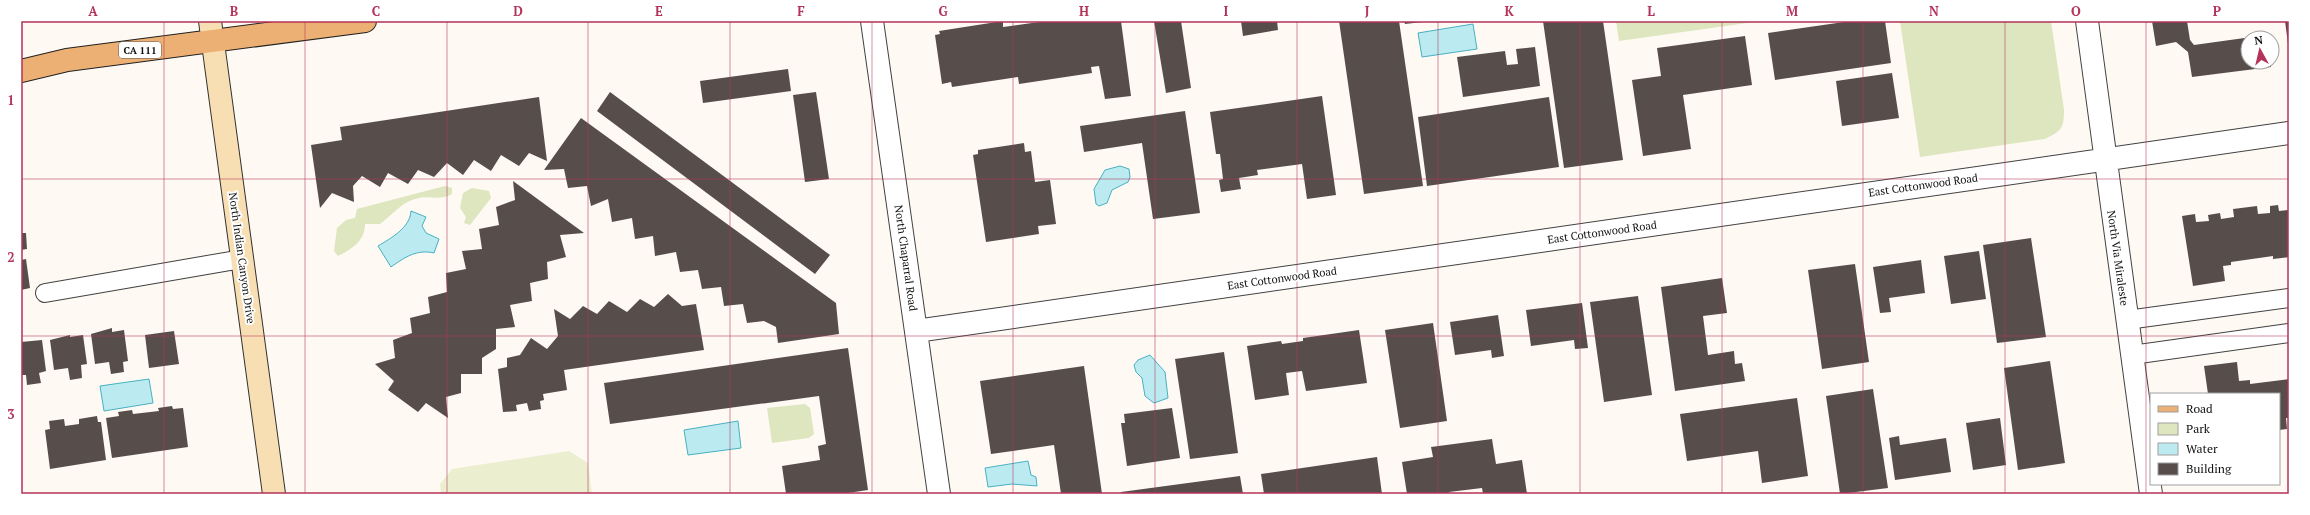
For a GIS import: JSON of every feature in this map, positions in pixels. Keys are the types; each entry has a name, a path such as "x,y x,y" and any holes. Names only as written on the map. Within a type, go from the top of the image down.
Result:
{"main road":[{"name":"CA 111","path":"21,71 67,60 211,31 365,21"},
{"name":"North Indian Canyon Drive","path":"211,31 274,494"}],"street":[{"name":"North Chaparral Road","path":"872,21 939,494"},
{"name":"North Via Miraleste","path":"2087,21 2151,494"},
{"name":"East Cottonwood Road","path":"916,331 2105,158 2289,133"}],"lane":[{"path":"45,293 242,259"},
{"path":"2127,320 2289,298"},
{"path":"2132,355 2289,333"}],"green space":[{"path":"1616,21 1761,21 1619,41"},
{"path":"1900,21 2051,21 2064,110 2063,121 2060,129 2055,134 2045,139 1920,157"},
{"path":"445,186 452,188 452,194 438,198 425,197 410,201 401,206 380,224 365,224 363,235 353,247 338,256 334,251 337,228 346,220 355,218 357,209"},
{"path":"472,188 489,191 491,198 470,225 464,223 466,217 460,208 463,193"},
{"path":"805,404 810,408 814,434 809,438 772,443 767,408"},
{"path":"569,451 588,463 592,494 441,494 440,484 452,469"}],"water":[{"path":"1473,24 1477,49 1422,57 1418,33"},
{"path":"1120,166 1129,169 1130,177 1128,182 1112,190 1107,203 1099,206 1096,204 1094,189 1105,170"},
{"path":"411,211 426,217 422,226 426,233 439,239 434,253 417,253 406,257 391,267 378,246 394,236 404,227 410,217"},
{"path":"1150,355 1165,372 1168,398 1154,403 1145,396 1142,378 1136,372 1134,365 1138,360"},
{"path":"149,379 153,403 104,411 100,386"},
{"path":"738,421 741,448 688,455 684,430"},
{"path":"1028,461 1031,475 1036,477 1037,486 1012,484 988,487 985,468"}],"building":[{"path":"1003,21 1003,27 1046,21 1121,21 1131,96 1105,99 1099,66 1091,67 1092,73 1019,84 1018,77 952,87 951,82 942,84 935,35 940,34 939,31"},
{"path":"1154,21 1181,21 1191,88 1166,93"},
{"path":"1241,21 1277,21 1278,30 1243,36"},
{"path":"1339,21 1399,21 1423,186 1364,194"},
{"path":"1404,21 1422,21 1422,22 1405,24"},
{"path":"1543,21 1603,21 1623,160 1564,168"},
{"path":"1851,21 1885,21 1891,63 1775,80 1768,33"},
{"path":"2152,21 2187,21 2190,40 2194,45 2240,39 2240,70 2247,70 2192,77 2188,52 2176,42 2156,46"},
{"path":"2285,21 2289,21 2289,44 2288,44"},
{"path":"1745,36 1752,85 1683,95 1691,149 1643,156 1632,80 1661,76 1657,48"},
{"path":"1535,47 1540,86 1463,97 1457,57 1505,51 1507,65 1518,64 1516,49"},
{"path":"788,69 791,91 703,103 700,81"},
{"path":"1892,73 1899,118 1842,126 1836,81"},
{"path":"610,92 830,255 815,274 597,111"},
{"path":"816,92 829,179 805,182 793,95"},
{"path":"1322,96 1336,195 1307,199 1302,164 1257,170 1258,175 1239,178 1241,189 1221,192 1219,180 1223,179 1220,154 1216,154 1210,112"},
{"path":"539,97 547,161 529,153 519,166 501,155 491,171 474,160 463,175 447,163 434,177 418,170 408,184 388,173 380,187 362,176 353,186 354,202 332,193 320,208 311,145 342,140 340,127"},
{"path":"1549,97 1559,167 1427,186 1418,117"},
{"path":"1185,111 1200,213 1153,219 1142,143 1084,152 1080,126"},
{"path":"581,118 836,303 839,334 778,343 776,327 764,321 747,323 743,304 724,306 721,287 702,289 698,270 680,272 676,252 655,256 653,236 635,239 632,218 612,222 608,199 591,206 587,186 568,188 564,169 544,170"},
{"path":"1024,143 1025,152 1031,151 1035,182 1050,180 1056,224 1038,226 1039,234 986,242 973,155 978,154 978,150"},
{"path":"513,181 584,233 560,235 566,257 547,262 548,279 530,283 532,301 510,305 515,327 496,329 496,349 482,358 482,374 461,374 461,393 446,397 448,418 426,403 418,412 388,390 394,381 375,364 395,358 393,340 412,333 410,318 430,313 428,297 447,292 446,273 466,269 462,251 482,249 479,229 499,225 496,207 515,200"},
{"path":"2278,205 2279,211 2289,210 2289,257 2273,259 2273,256 2231,262 2231,265 2223,266 2225,281 2193,286 2182,216 2195,214 2196,222 2209,221 2208,215 2220,213 2221,219 2234,217 2233,209 2257,206 2258,214 2270,213 2270,206"},
{"path":"21,233 26,233 27,249 21,250"},
{"path":"2031,238 2046,337 1997,343 1983,245"},
{"path":"1979,251 1986,299 1951,304 1944,256"},
{"path":"26,259 30,288 21,290 21,260"},
{"path":"1921,260 1925,293 1889,298 1891,312 1880,313 1873,267"},
{"path":"1855,264 1869,362 1822,369 1808,270"},
{"path":"1722,278 1727,313 1703,316 1708,355 1734,351 1735,364 1742,363 1745,381 1675,391 1661,287"},
{"path":"668,294 682,306 696,304 704,350 564,370 567,390 543,394 544,400 540,401 541,409 529,411 527,403 516,405 517,411 503,412 498,369 507,367 507,358 520,355 531,338 547,349 558,336 554,309 570,319 583,306 597,314 609,301 627,312 640,299 654,307"},
{"path":"1638,296 1652,395 1604,402 1590,302"},
{"path":"1582,303 1588,348 1575,349 1574,340 1531,346 1526,310"},
{"path":"1498,315 1504,356 1492,358 1491,350 1455,355 1450,322"},
{"path":"1433,323 1447,421 1400,428 1385,330"},
{"path":"112,328 112,332 124,330 128,361 123,362 124,372 111,374 109,362 95,364 91,334"},
{"path":"1359,330 1367,383 1306,391 1302,371 1286,373 1289,395 1255,400 1247,346 1281,341 1282,344 1303,341 1303,338"},
{"path":"174,331 179,364 149,368 145,335"},
{"path":"70,335 70,337 83,335 87,364 81,365 82,378 70,380 68,368 54,370 50,340"},
{"path":"42,340 46,371 39,373 41,383 27,385 26,375 21,375 21,342"},
{"path":"848,348 868,490 841,494 786,494 782,466 820,460 818,446 826,444 819,396 610,424 604,383"},
{"path":"1224,352 1238,453 1190,459 1175,359"},
{"path":"2050,361 2065,463 2018,470 2004,368"},
{"path":"2237,362 2239,381 2250,380 2250,384 2289,379 2289,418 2286,418 2287,429 2280,430 2280,393 2208,393 2204,366"},
{"path":"1084,366 1102,494 1061,494 1054,445 991,454 980,381"},
{"path":"1873,389 1888,488 1840,494 1826,396"},
{"path":"1797,398 1808,476 1762,483 1758,451 1687,461 1680,414"},
{"path":"172,406 173,409 183,408 188,447 112,458 106,418 119,416 118,412 132,410 133,414 159,411 158,408"},
{"path":"1172,408 1180,458 1127,466 1121,423 1125,423 1124,414"},
{"path":"97,416 98,422 101,422 106,460 50,469 45,430 50,429 49,421 64,419 65,426 79,424 79,419"},
{"path":"2000,418 2006,465 1973,470 1966,423"},
{"path":"1899,436 1900,445 1946,438 1951,472 1895,480 1889,438"},
{"path":"1492,439 1496,464 1522,460 1527,494 1483,494 1482,488 1449,492 1449,494 1407,494 1402,462 1433,457 1431,447"},
{"path":"1377,457 1382,494 1264,494 1261,474"},
{"path":"1240,476 1243,494 1121,494 1121,492"}]}
